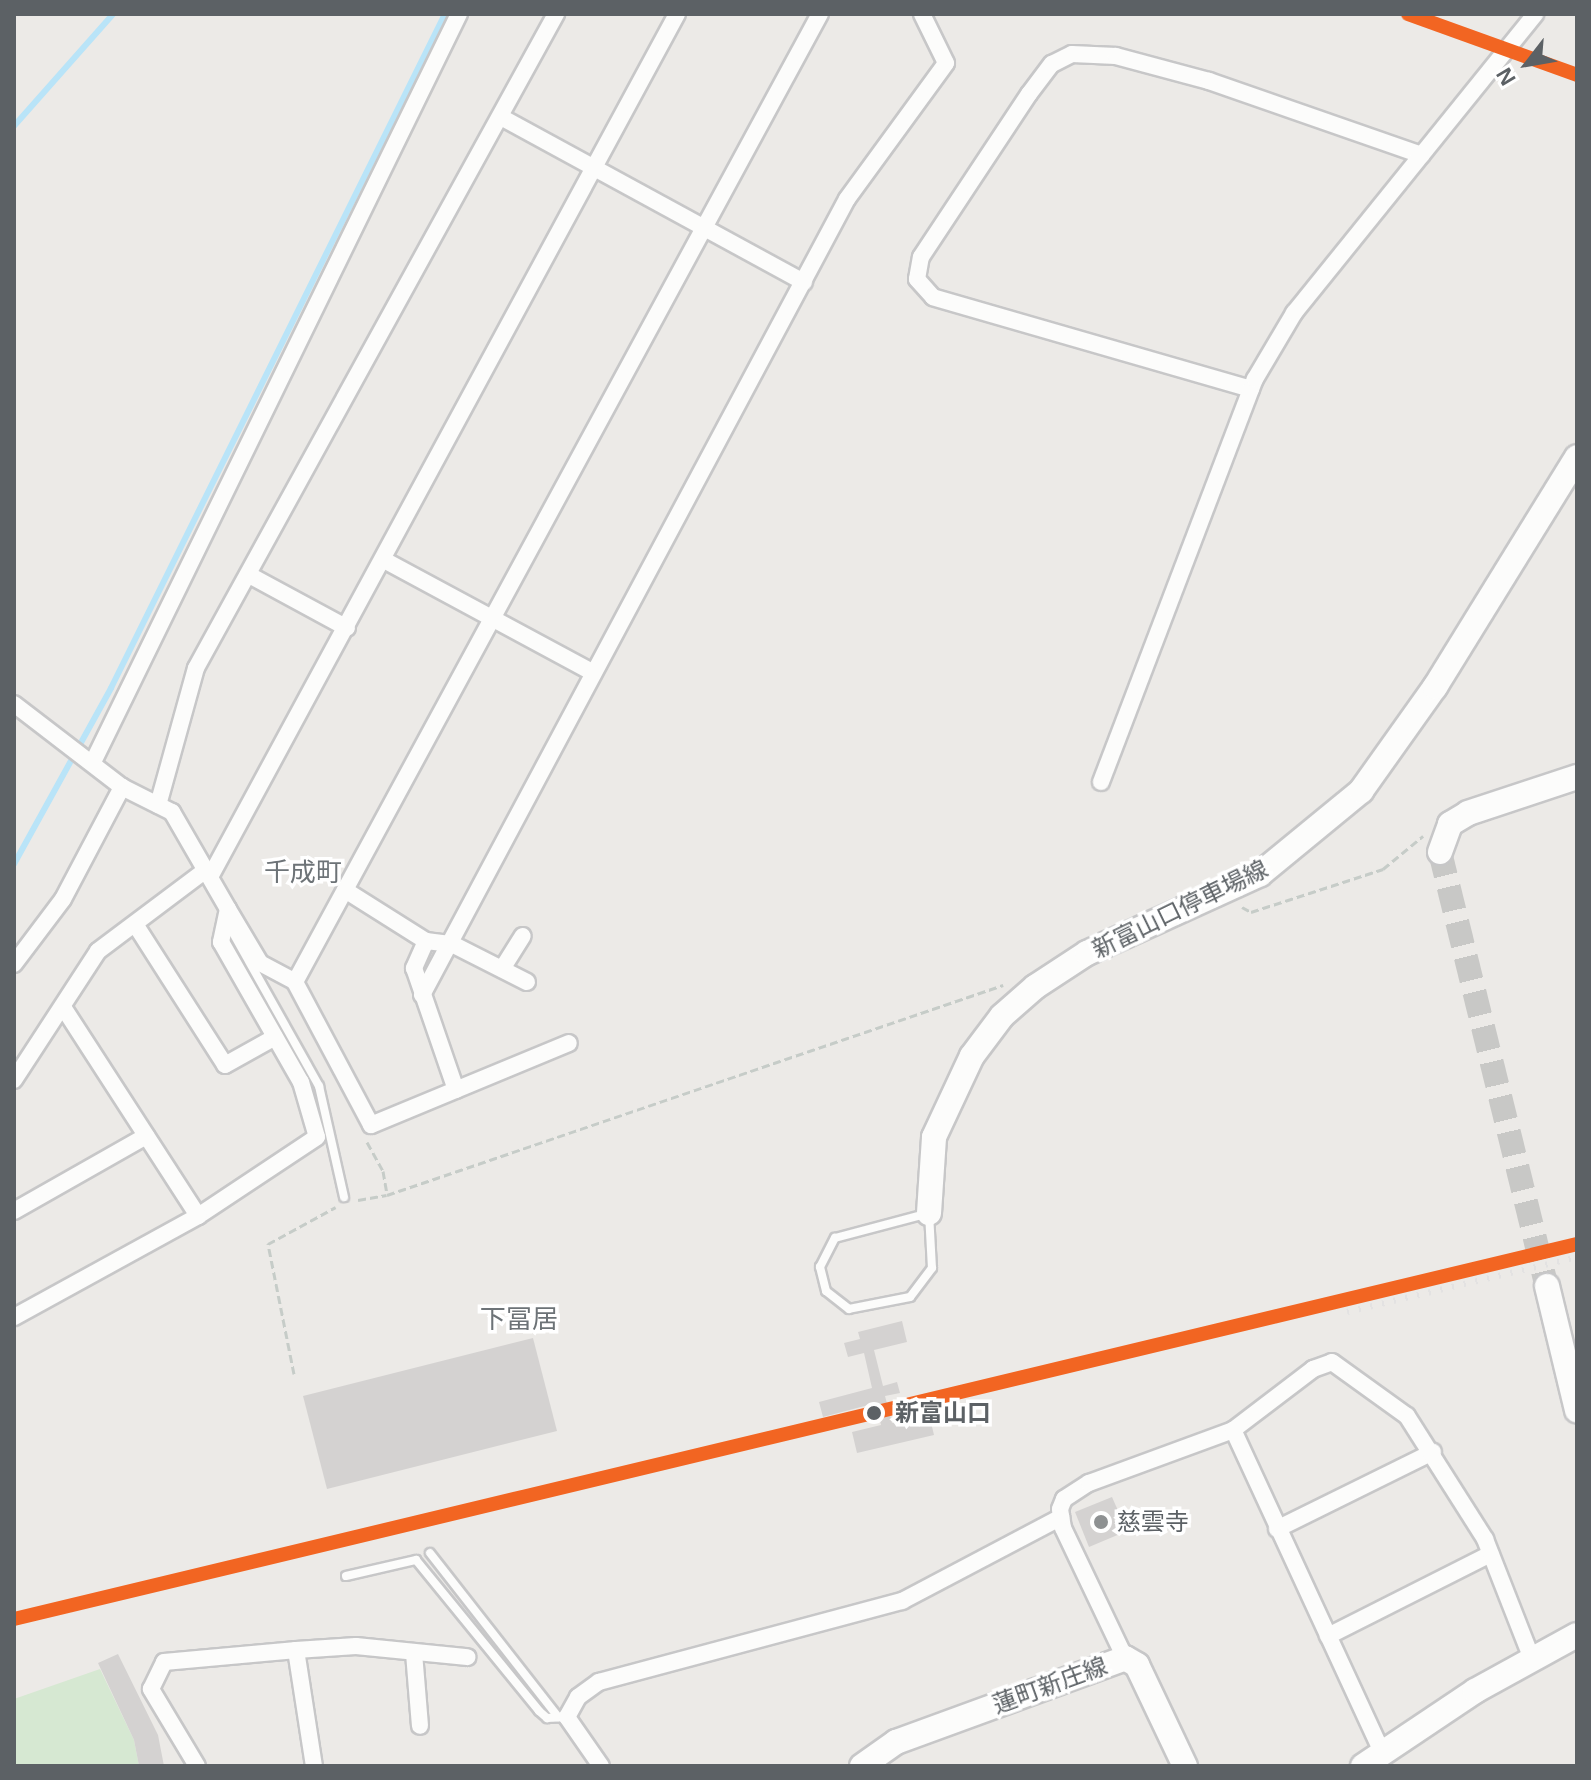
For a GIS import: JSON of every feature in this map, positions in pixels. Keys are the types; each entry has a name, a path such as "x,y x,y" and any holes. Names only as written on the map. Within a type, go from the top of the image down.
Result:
{"main road":[{"name":"新富山口停車場線","path":"929,1213 934,1137 972,1056 1035,987 1087,953 1260,874 1361,791 1435,687 1577,457"},
{"path":"1440,852 1450,824 1468,813 1577,777"},
{"path":"1547,1286 1577,1410"},
{"path":"1373,1759 1532,1659 1577,1635"},
{"name":"蓮町新庄線","path":"862,1766 896,1742 1125,1658 1137,1665 1185,1766"}],"street":[{"path":"93,762 459,14"},
{"path":"158,805 196,668 251,576 556,14"},
{"path":"14,1080 98,951 208,874 347,628 677,14"},
{"path":"295,982 493,618 701,225 820,14"},
{"path":"422,995 452,944 847,199 946,63 922,14"},
{"path":"1101,782 1251,389 1294,313 1535,14"},
{"path":"1251,389 933,297 917,279 921,257 1029,94 1052,64 1072,54 1116,56 1209,81 1421,155"},
{"path":"501,117 804,282"},
{"path":"384,560 594,673"},
{"path":"251,576 347,628"},
{"path":"14,704 122,787 172,812 208,874 227,915 260,963 295,982 371,1125 569,1043"},
{"path":"14,964 63,899 122,787"},
{"path":"345,890 426,941 452,944 527,982"},
{"path":"14,1317 198,1216 317,1137 301,1082 221,942 227,915"},
{"path":"135,924 225,1065 275,1037"},
{"path":"502,969 523,936"},
{"path":"426,941 414,968 456,1090"},
{"path":"63,1007 198,1216"},
{"path":"14,1211 146,1136"},
{"path":"1125,1658 1061,1517 1064,1499 1089,1483 1233,1430 1313,1369 1332,1362 1407,1416 1433,1452 1490,1554 1532,1659"},
{"path":"1233,1430 1328,1636 1373,1759"},
{"path":"1277,1529 1433,1452"},
{"path":"601,1766 563,1717 578,1697 599,1682 902,1601 1061,1517"},
{"path":"1328,1636 1490,1554"},
{"path":"197,1766 151,1689 164,1662 356,1646 467,1657"},
{"path":"296,1650 314,1766"},
{"path":"414,1653 420,1726"}],"lane":[{"path":"227,915 319,1086 344,1197"},
{"path":"929,1213 932,1268 910,1297 849,1309 826,1291 820,1267 835,1238 929,1213"},
{"path":"430,1553 563,1717"},
{"path":"346,1576 416,1560 539,1711 547,1718 563,1717"}],"path":[{"path":"1217,894 1251,912 1264,908 1383,869 1433,827"},
{"path":"294,1374 268,1244 346,1202 387,1195 999,985 1035,987"}],"green space":[{"path":"100,1669 134,1740 139,1766 14,1766 14,1699"}],"building":[{"path":"902,1321 907,1342 874,1350 883,1386 897,1382 900,1393 885,1396 892,1423 929,1414 934,1435 857,1453 852,1432 881,1425 876,1403 823,1417 819,1402 872,1388 864,1353 848,1357 844,1343 860,1339 858,1332"},
{"path":"533,1338 557,1431 327,1489 303,1396"},
{"name":"慈雲寺","path":"1112,1497 1127,1531 1089,1547 1075,1512"},
{"path":"118,1654 158,1735 164,1766 139,1766 134,1740 98,1663"}],"waterway":[{"path":"14,126 113,14"},
{"path":"14,864 111,688 445,14"}],"tunnel":[{"path":"1440,852 1547,1286"}],"railway":[{"path":"14,1619 1577,1244"},
{"path":"1347,1312 1577,1257"}],"transit line":[{"path":"1408,14 1577,75"},
{"path":"14,1619 1577,1244"}],"place":[{"name":"新富山口","path":"874,1413"},
{"name":"慈雲寺","path":"1101,1522"}],"district":[{"name":"千成町","path":"303,873"},
{"name":"下冨居","path":"519,1320"}]}
